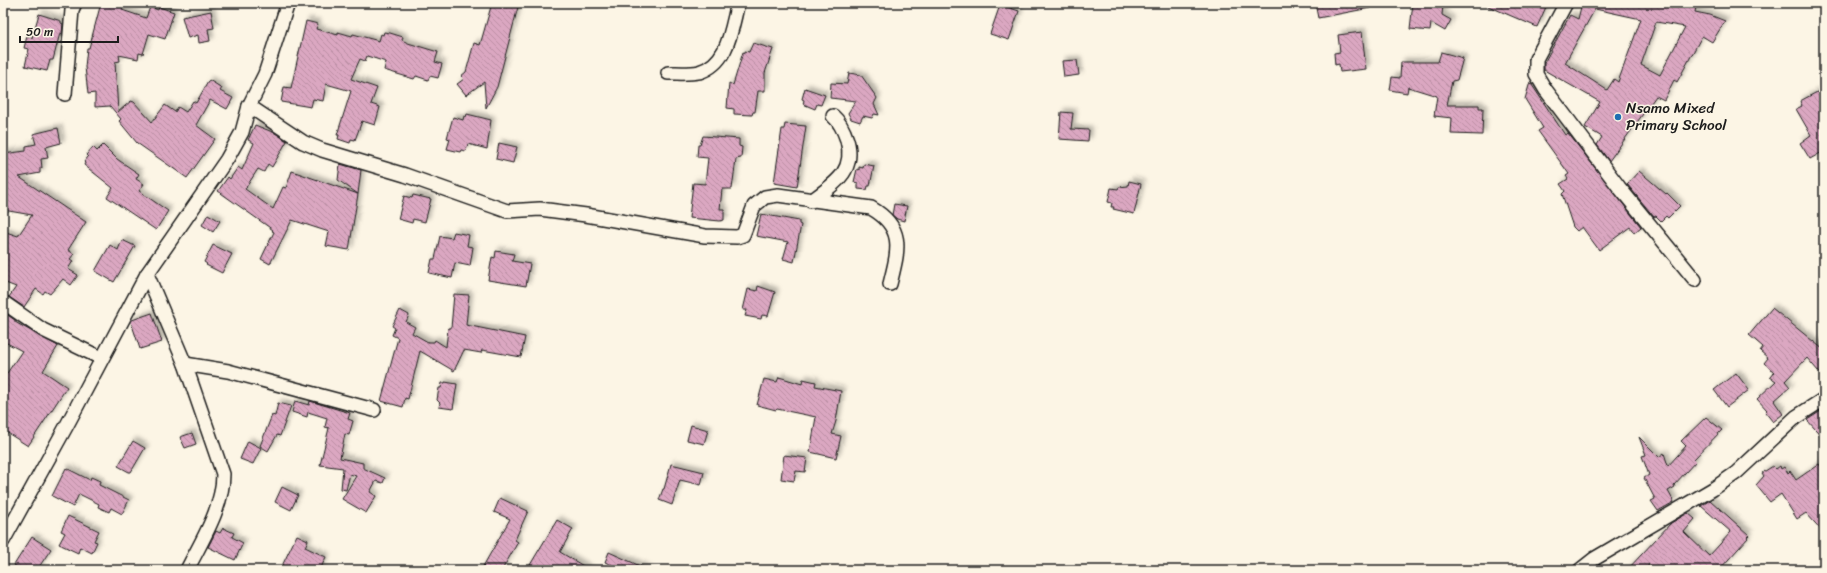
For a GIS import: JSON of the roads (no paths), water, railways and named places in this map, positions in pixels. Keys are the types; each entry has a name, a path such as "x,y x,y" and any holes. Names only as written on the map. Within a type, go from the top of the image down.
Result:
{"street":[{"path":"65,94 72,10 75,3"},
{"path":"3,541 60,439 146,274 227,160 242,132 249,106 265,74 288,3"},
{"path":"668,73 698,72 714,65 725,50 738,3"},
{"path":"1566,3 1536,59 1536,74 1545,89 1614,181 1695,280"},
{"path":"249,106 303,142 322,150 405,175 507,211 540,209 586,215 705,236 737,237 743,235 754,206 765,196 778,195 811,201 872,208 883,215 891,225 898,239 898,252 890,284"},
{"path":"811,201 838,181 846,170 850,153 841,126 833,116"},
{"path":"146,274 185,364 223,474 223,486 211,523 187,570"},
{"path":"3,302 43,330 101,358"},
{"path":"185,364 228,371 374,410"},
{"path":"1580,570 1594,559 1719,485 1747,464 1775,435 1796,417 1824,399"}],"place":[{"name":"Nsamo Mixed Primary School","path":"1618,117"}]}
